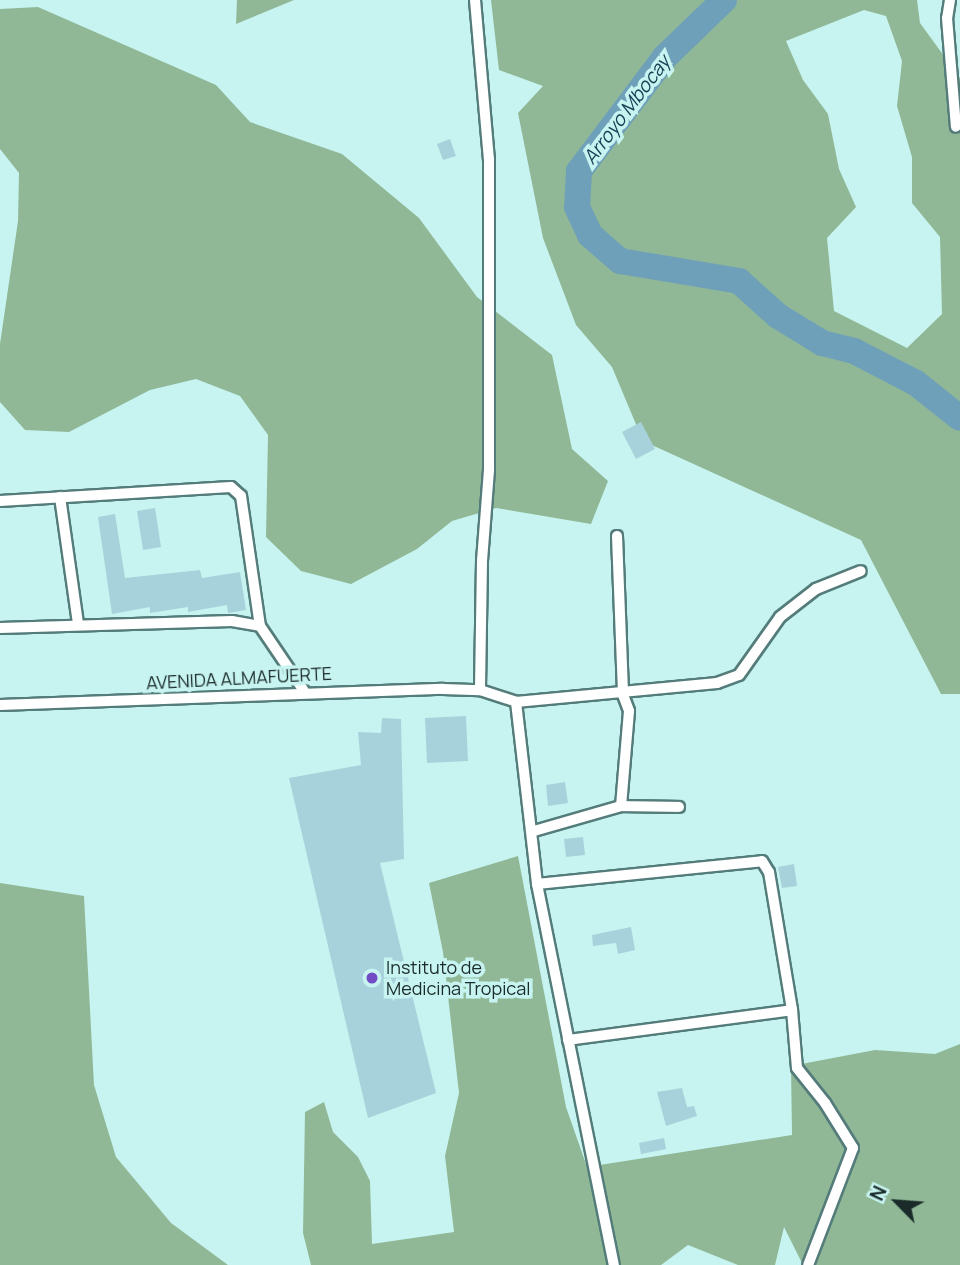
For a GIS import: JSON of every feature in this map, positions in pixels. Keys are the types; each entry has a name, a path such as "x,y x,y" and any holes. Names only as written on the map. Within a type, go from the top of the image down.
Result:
{"street":[{"path":"475,0 489,159 489,470 482,561 480,690"},
{"path":"950,0 947,18 956,127"},
{"path":"0,501 231,487 241,496 260,626 304,691"},
{"path":"60,497 78,624"},
{"path":"617,536 623,695 629,711 621,806"},
{"path":"614,1265 537,884 534,831 516,702 623,695 717,683 739,675 780,617 816,589 861,571"},
{"path":"0,628 232,621 260,626"},
{"name":"AVENIDA ALMAFUERTE","path":"0,705 304,691 480,690 516,702"},
{"path":"534,831 621,806 679,807"},
{"path":"537,884 762,861 769,872 792,1010 797,1068 825,1103 853,1148 808,1265"},
{"path":"568,1040 792,1010"}],"green space":[{"path":"237,0 294,0 236,24"},
{"path":"491,0 917,0 920,23 960,78 960,694 941,694 861,540 643,441 612,367 576,325 543,238 518,113 543,86 499,70","holes":["864,10 886,16 902,61 897,106 912,157 912,203 940,237 942,314 907,348 834,311 827,238 856,207 839,169 828,114 803,80 786,41"]},
{"path":"38,7 216,85 250,122 342,154 419,218 477,297 552,355 572,449 608,481 591,524 496,508 452,521 417,549 351,584 301,571 266,537 268,435 240,396 196,379 150,390 69,432 25,430 0,402 0,344 18,221 19,173 0,149 0,9"},
{"path":"518,856 566,1107 587,1167 792,1135 791,1066 875,1050 935,1054 960,1044 960,1265 803,1265 784,1227 775,1265 738,1265 688,1245 661,1265 311,1265 303,1233 305,1112 324,1102 333,1132 358,1157 370,1181 372,1244 454,1232 445,1156 459,1093 443,952 429,883"},
{"path":"0,883 84,896 94,1085 116,1157 171,1223 228,1265 0,1265"}],"building":[{"path":"450,139 456,156 443,160 437,144"},
{"path":"641,422 655,449 636,459 622,432"},
{"path":"155,508 161,547 143,550 137,511"},
{"path":"115,514 125,578 200,570 202,578 240,572 246,610 228,613 227,605 188,612 188,607 150,613 150,607 112,614 98,517"},
{"path":"466,716 468,761 427,763 425,718"},
{"name":"Instituto de Medicina Tropical","path":"382,718 401,719 404,859 380,863 436,1093 368,1118 289,778 361,765 358,732 381,733"},
{"path":"565,782 568,803 548,806 546,785"},
{"path":"583,837 585,855 566,857 564,839"},
{"path":"794,864 797,886 782,888 778,867"},
{"path":"631,927 635,950 618,954 616,943 593,946 592,935"},
{"path":"682,1088 687,1107 694,1106 697,1116 666,1126 657,1092"},
{"path":"664,1138 666,1149 641,1154 639,1143"}],"waterway":[{"name":"Arroyo Mbocay","path":"724,0 665,57 579,171 577,207 590,235 620,261 739,281 778,316 822,343 854,351 916,383 960,418"}],"place":[{"name":"Instituto de Medicina Tropical","path":"372,978"}]}
